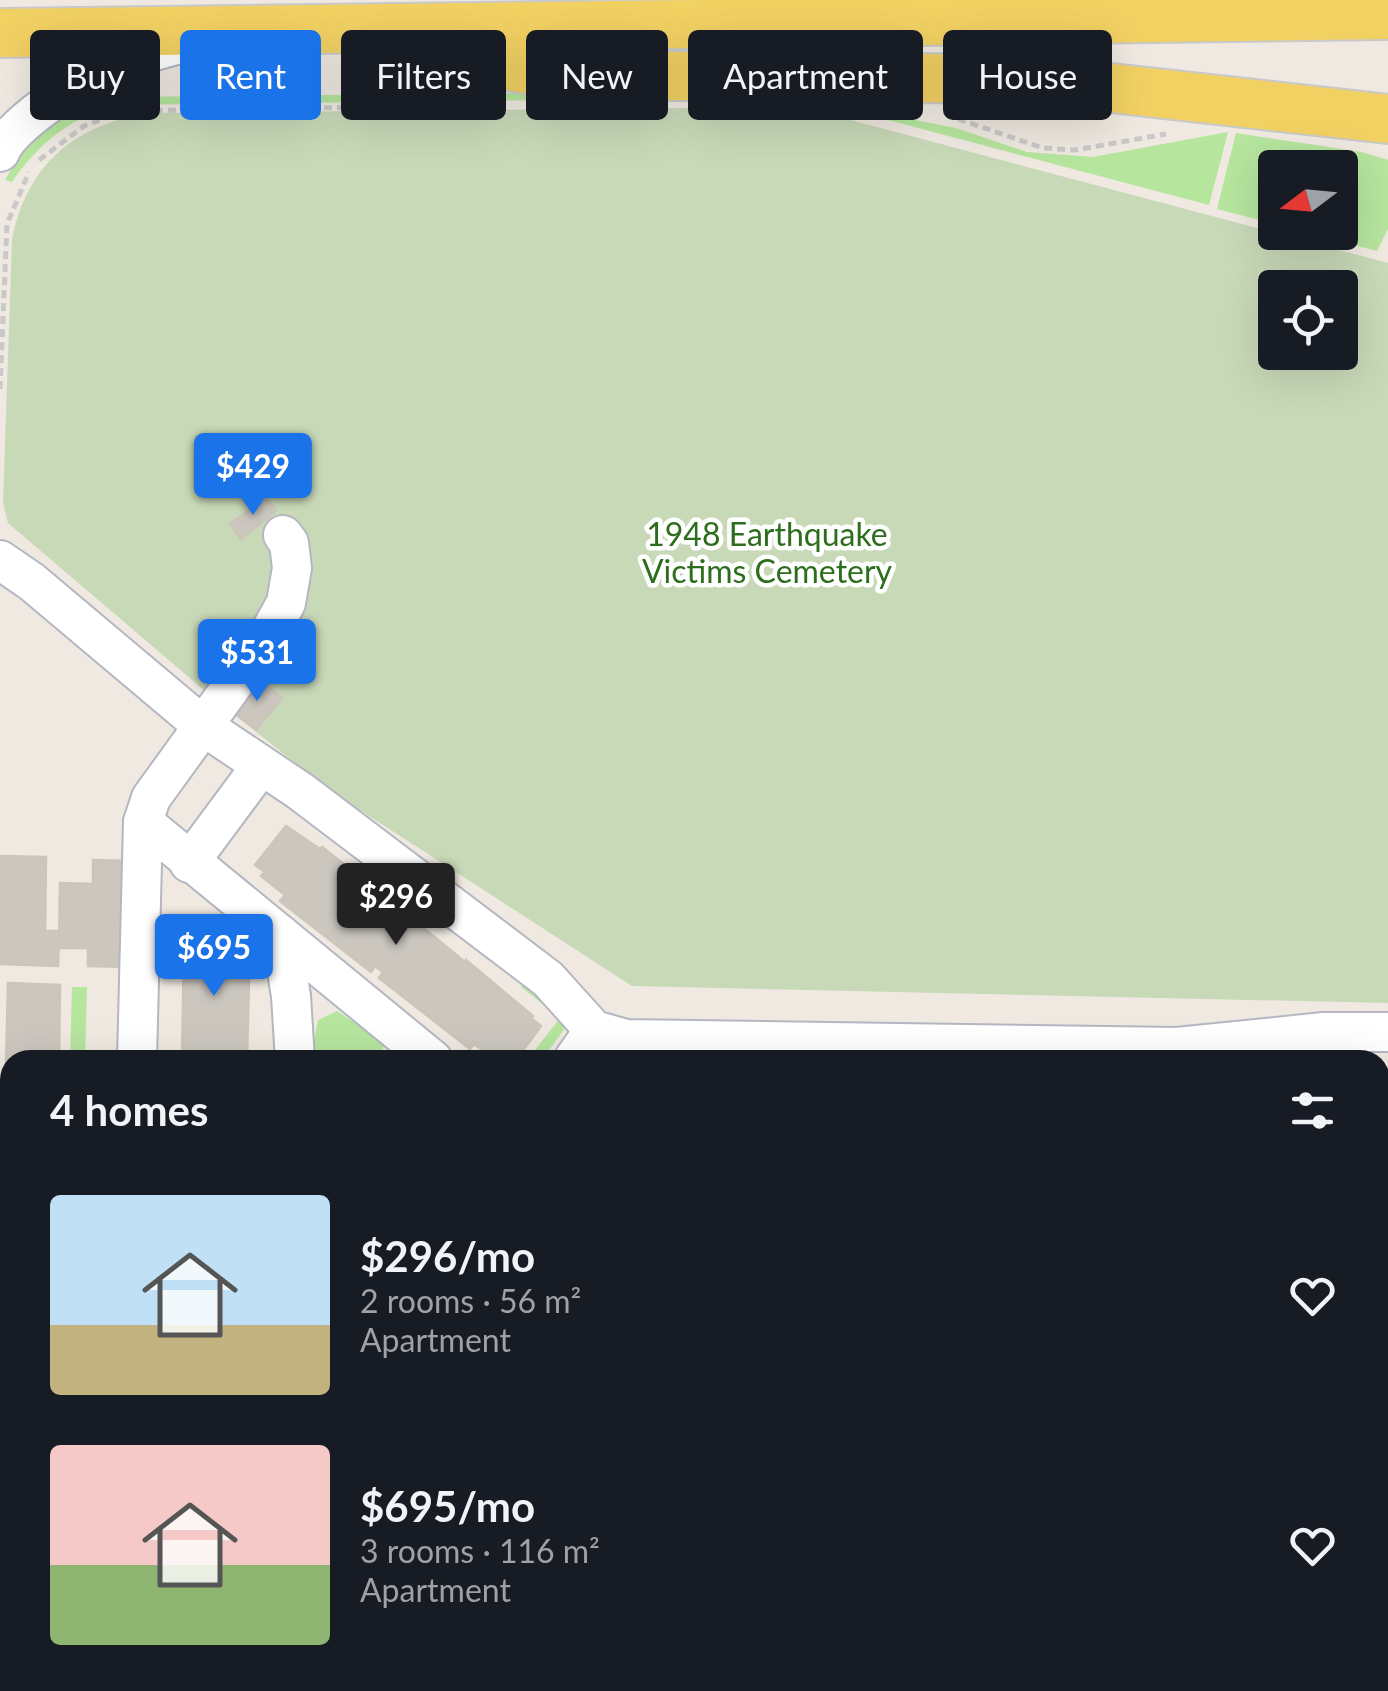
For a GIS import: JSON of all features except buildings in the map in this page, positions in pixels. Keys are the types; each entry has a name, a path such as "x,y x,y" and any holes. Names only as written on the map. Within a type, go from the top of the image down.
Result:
{"main road":[{"path":"236,30 1388,15"},
{"path":"426,28 503,65 560,75 1030,79 1387,120"},
{"path":"0,33 180,31"}],"street":[{"path":"0,152 4,142 36,114 102,70 180,44"},
{"path":"136,1050 143,822 152,798 266,639 286,603 292,568 289,544 283,534"},
{"path":"0,560 32,582 204,726 316,803 548,979 584,1045 626,1039 1030,1050"},
{"path":"189,863 261,766"},
{"path":"143,822 421,1050"},
{"path":"281,934 294,1050"},
{"path":"1204,1050 1324,1032 1388,1032"}],"path":[{"path":"0,389 5,240 10,211 38,160 84,126 124,110 150,108 510,105"},
{"path":"942,115 1042,148 1112,146 1180,131"}],"green space":[{"path":"668,92 688,92 688,99 668,99"},
{"path":"506,93 526,93 526,100 506,101"},
{"path":"321,95 341,95 341,102 321,103"},
{"path":"180,96 180,104 160,105 160,97"},
{"name":"1948 Earthquake Victims Cemetery","path":"668,108 688,108 688,120 851,120 1258,228 1258,250 1339,250 1388,263 1388,1003 632,986 332,792 212,697 8,523 3,502 12,240 29,190 43,169 59,152 99,127 118,120 160,120 160,113 180,113 180,120 321,120 321,111 341,111 341,120 506,120 506,110 526,110 526,120 668,120"},
{"path":"62,120 79,120 45,144 12,182 5,180 26,150"},
{"path":"888,120 914,120 956,128 1027,152 1093,157 1228,132 1209,205"},
{"path":"1236,133 1349,150 1258,150 1258,220 1217,209"},
{"path":"1358,151 1388,160 1388,229 1377,251 1358,246"},
{"path":"526,980 561,1007 570,1021 549,1050 535,1050 560,1018 521,987"},
{"path":"72,987 87,987 85,1050 70,1050"},
{"path":"337,1011 385,1043 382,1050 313,1050 318,1020"}]}
